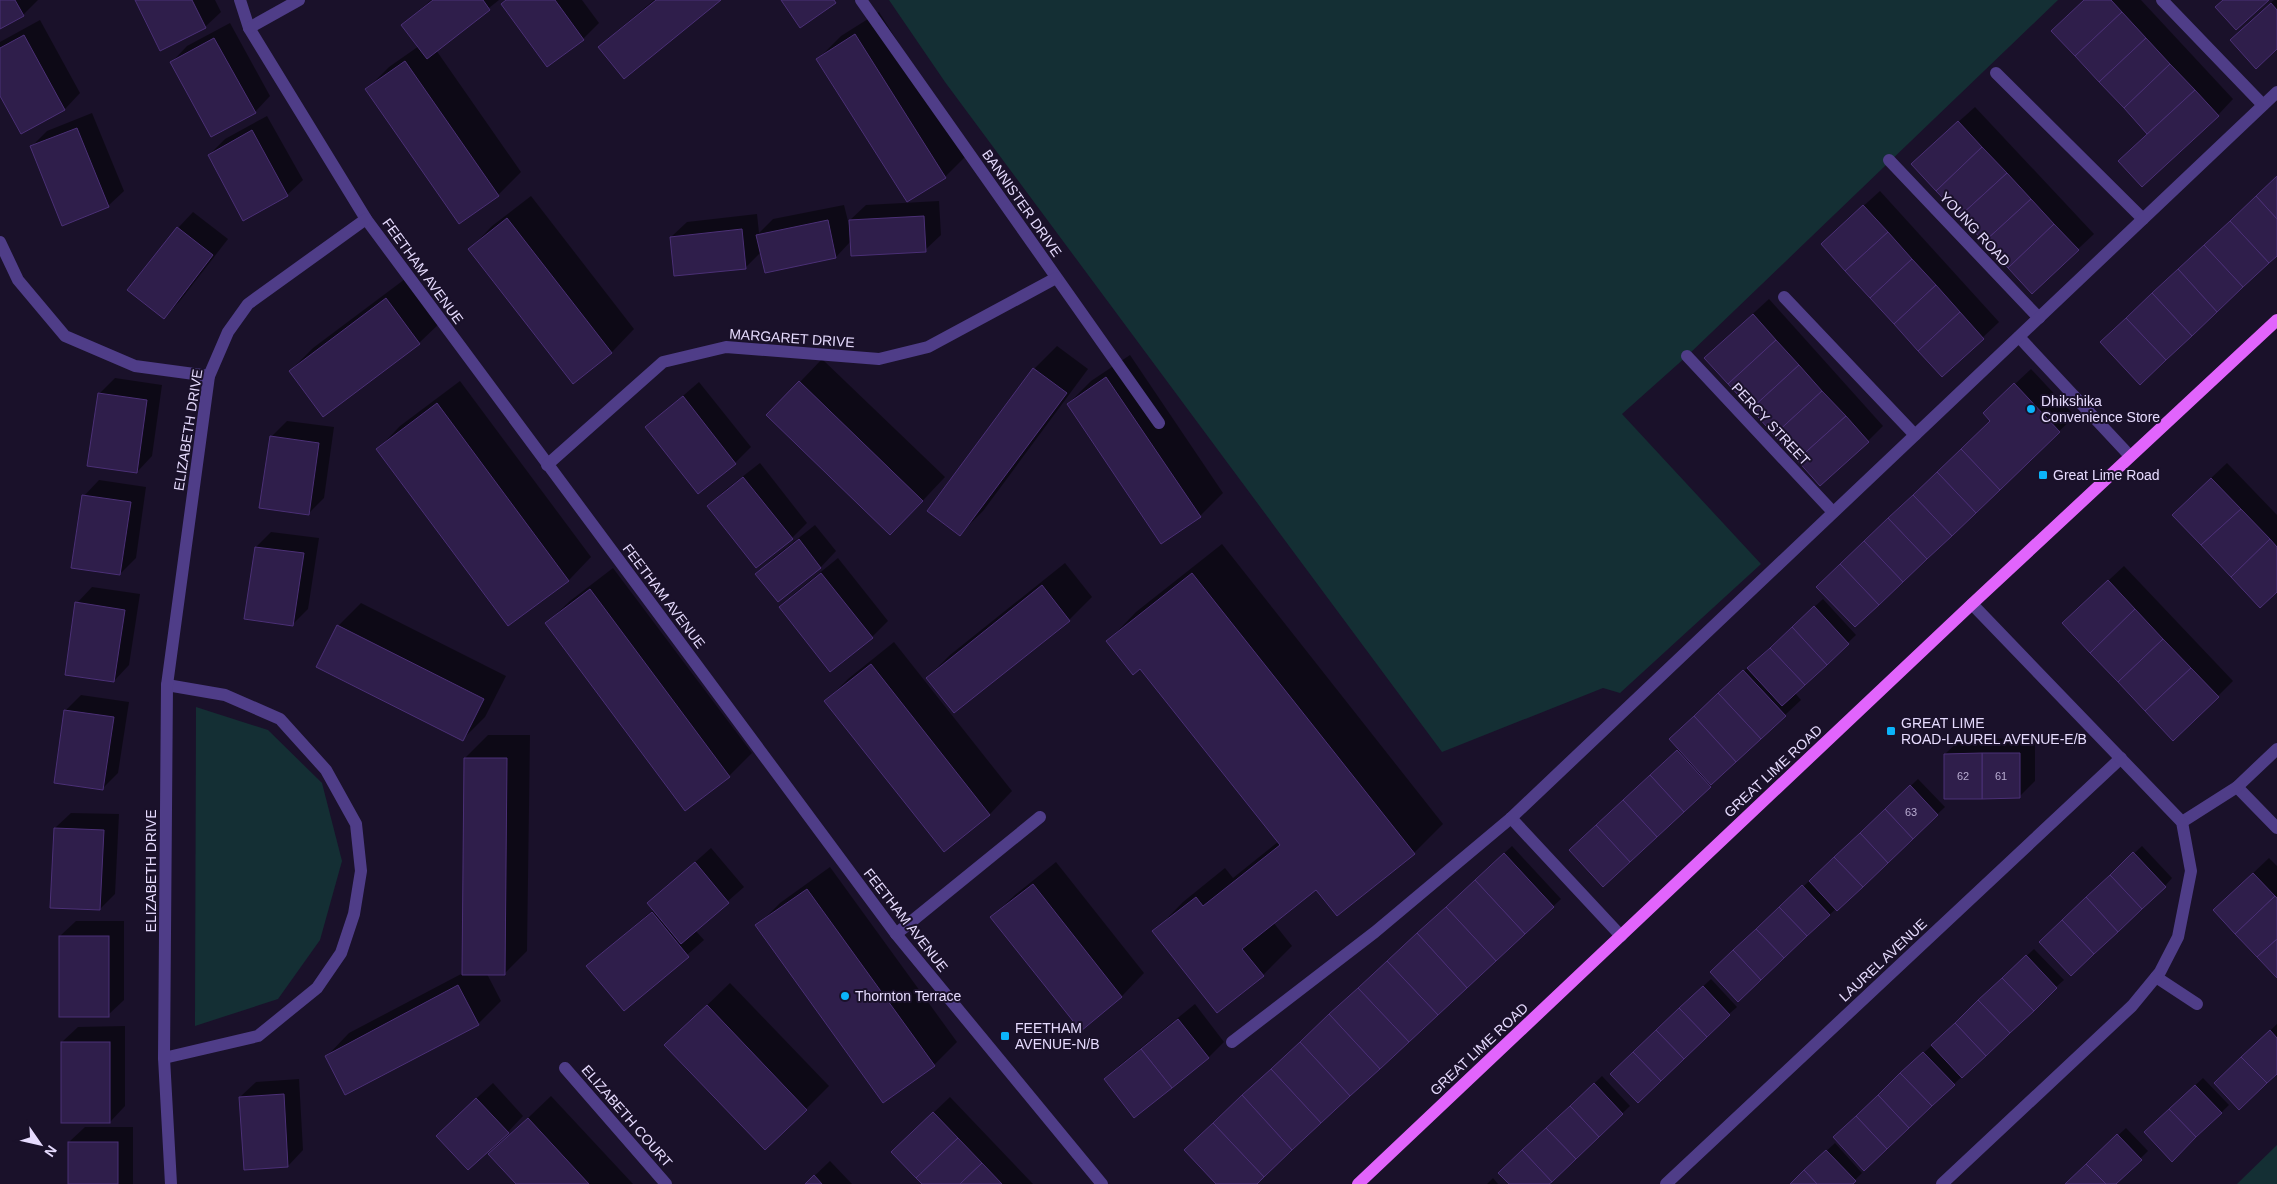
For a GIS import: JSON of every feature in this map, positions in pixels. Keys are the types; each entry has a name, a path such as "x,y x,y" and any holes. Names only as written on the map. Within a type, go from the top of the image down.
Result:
{"main road":[{"name":"GREAT LIME ROAD","path":"1358,1184 1972,604 2277,320"}],"street":[{"name":"FEETHAM AVENUE","path":"240,0 249,28 366,219 896,934 1102,1184"},
{"path":"249,28 299,0"},
{"name":"BANNISTER DRIVE","path":"861,0 1159,423"},
{"path":"2162,0 2264,105"},
{"path":"1996,73 2142,220"},
{"path":"1232,1042 1375,932 1510,818 2277,92"},
{"name":"YOUNG ROAD","path":"1889,160 2039,318"},
{"name":"ELIZABETH DRIVE","path":"171,1184 164,1058 167,685 209,376 228,332 248,304 366,219"},
{"path":"0,242 18,280 65,336 135,366 209,376"},
{"name":"MARGARET DRIVE","path":"547,465 663,362 726,347 878,359 928,347 1056,278"},
{"path":"1784,297 1915,435"},
{"path":"2019,337 2130,456"},
{"name":"PERCY STREET","path":"1687,356 1832,512"},
{"path":"1942,1184 2132,1006 2156,977 2178,937 2191,871 2182,822 1972,604"},
{"path":"164,1058 258,1036 317,988 341,953 354,914 361,871 356,824 326,770 280,719 225,695 167,685"},
{"path":"2182,822 2237,787 2277,749"},
{"name":"LAUREL AVENUE","path":"1666,1184 2121,758"},
{"path":"2237,787 2277,828"},
{"path":"896,934 1040,816"},
{"path":"1510,818 1621,936"},
{"path":"2156,977 2197,1004"},
{"name":"ELIZABETH COURT","path":"565,1068 666,1184"}],"green space":[{"path":"889,0 2058,0 1687,356 1622,414 1761,564 1620,693 1603,688 1442,752 945,82"},
{"path":"196,707 268,730 322,783 342,861 320,940 278,999 195,1026"},
{"path":"2277,1145 2277,1184 2237,1184"}],"building":[{"path":"0,0 15,0 24,16 0,29"},
{"path":"135,0 192,0 206,28 160,51"},
{"path":"433,0 483,0 490,10 427,59 401,25"},
{"path":"506,0 555,0 584,40 547,67 501,4"},
{"path":"656,0 721,0 624,79 598,47"},
{"path":"781,0 834,0 836,3 800,28"},
{"path":"2084,0 2111,0 2122,12 2075,56 2051,31"},
{"path":"2223,0 2269,0 2236,30 2215,7"},
{"path":"2271,3 2277,10 2277,49 2256,69 2230,40"},
{"path":"2122,12 2146,38 2099,82 2075,56"},
{"path":"855,34 946,178 907,202 816,59"},
{"path":"24,35 65,110 21,134 0,96 0,48"},
{"path":"214,38 256,113 211,137 170,62"},
{"path":"2146,38 2170,64 2124,108 2099,82"},
{"path":"405,61 499,196 459,224 365,89"},
{"path":"2170,64 2195,90 2147,134 2124,108"},
{"path":"2195,90 2219,116 2142,187 2118,161"},
{"path":"1958,121 1982,147 1936,191 1911,164"},
{"path":"77,128 109,207 62,226 30,146"},
{"path":"252,130 288,196 243,221 208,155"},
{"path":"1982,147 2007,173 1960,216 1936,191"},
{"path":"2007,173 2031,199 1984,242 1960,216"},
{"path":"2277,176 2277,219 2256,196"},
{"path":"2256,196 2277,219 2277,256 2269,263 2230,221"},
{"path":"2031,199 2054,224 2008,268 1984,242"},
{"path":"1863,205 1888,232 1845,271 1821,244"},
{"path":"924,216 926,252 851,256 849,220"},
{"path":"507,218 612,353 573,384 468,249"},
{"path":"828,220 836,258 765,273 756,235"},
{"path":"2230,221 2269,263 2243,287 2204,245"},
{"path":"2054,224 2079,250 2032,294 2008,268"},
{"path":"177,227 213,255 164,319 127,290"},
{"path":"742,229 746,269 674,276 670,237"},
{"path":"1888,232 1912,259 1870,298 1845,271"},
{"path":"2204,245 2243,287 2217,312 2178,269"},
{"path":"1912,259 1936,285 1894,324 1870,298"},
{"path":"2178,269 2217,312 2192,336 2152,293"},
{"path":"1936,285 1960,312 1918,351 1894,324"},
{"path":"2152,293 2192,336 2166,360 2126,318"},
{"path":"386,298 420,344 323,417 289,371"},
{"path":"1960,312 1984,339 1942,377 1918,351"},
{"path":"1753,314 1776,340 1728,384 1704,358"},
{"path":"2126,318 2166,360 2140,385 2100,342"},
{"path":"1776,340 1799,365 1751,409 1728,384"},
{"path":"1799,365 1822,391 1774,435 1751,409"},
{"path":"1033,368 1067,393 960,536 927,511"},
{"path":"1106,377 1201,517 1161,544 1067,404"},
{"path":"799,381 923,501 890,535 766,415"},
{"path":"2014,383 2060,432 2000,490 1961,449 1990,421 1983,413"},
{"path":"1822,391 1846,416 1797,460 1774,435"},
{"path":"98,393 147,400 137,473 87,466"},
{"path":"683,396 736,464 698,494 645,427"},
{"path":"437,403 569,581 508,626 376,449"},
{"path":"1846,416 1869,442 1820,486 1797,460"},
{"path":"270,436 319,443 309,515 259,508"},
{"path":"1961,449 2000,490 1976,513 1937,472"},
{"path":"1937,472 1976,513 1952,536 1913,495"},
{"path":"743,477 793,539 756,568 707,506"},
{"path":"2211,478 2241,509 2201,545 2172,515"},
{"path":"82,495 131,502 120,575 71,568"},
{"path":"1913,495 1952,536 1927,559 1888,518"},
{"path":"2241,509 2270,539 2231,577 2201,545"},
{"path":"1888,518 1927,559 1903,582 1864,541"},
{"path":"799,539 821,568 778,602 755,574"},
{"path":"2270,539 2277,547 2277,592 2260,608 2231,577"},
{"path":"1864,541 1903,582 1879,605 1840,564"},
{"path":"255,547 304,553 293,626 244,619"},
{"path":"1840,564 1879,605 1855,627 1816,587"},
{"path":"821,573 873,638 830,672 779,607"},
{"path":"1192,573 1415,854 1337,916 1316,890 1242,949 1264,976 1217,1013 1152,931 1196,897 1203,906 1280,845 1140,669 1133,675 1106,641"},
{"path":"2108,580 2135,609 2090,653 2062,623"},
{"path":"1042,585 1070,621 954,713 926,678"},
{"path":"590,589 730,777 685,811 545,623"},
{"path":"75,602 125,610 114,682 65,675"},
{"path":"1814,606 1849,644 1827,665 1792,627"},
{"path":"2135,609 2163,639 2118,682 2090,653"},
{"path":"337,625 484,699 463,741 316,667"},
{"path":"1792,627 1827,665 1805,685 1770,648"},
{"path":"2163,639 2191,668 2145,711 2118,682"},
{"path":"1770,648 1805,685 1782,706 1747,668"},
{"path":"871,664 990,815 944,852 824,701"},
{"path":"2191,668 2219,697 2173,741 2145,711"},
{"path":"1743,670 1786,716 1761,739 1718,693"},
{"path":"1718,693 1761,739 1736,762 1694,716"},
{"path":"64,710 114,717 103,790 54,783"},
{"path":"1694,716 1736,762 1711,785 1669,739"},
{"path":"1677,750 1711,787 1684,812 1650,775"},
{"path":"1982,753 2020,753 2020,798 1982,799"},
{"path":"1982,753 1982,799 1944,799 1944,754"},
{"path":"464,758 507,758 505,975 462,975"},
{"path":"1650,775 1684,812 1657,837 1623,800"},
{"path":"1910,785 1938,815 1913,839 1885,809"},
{"path":"1623,800 1657,837 1630,862 1596,825"},
{"path":"1885,809 1913,839 1888,863 1860,833"},
{"path":"1596,825 1630,862 1603,887 1569,850"},
{"path":"54,828 104,830 100,910 50,908"},
{"path":"1860,833 1888,863 1863,887 1834,857"},
{"path":"2133,852 2166,887 2142,909 2110,875"},
{"path":"1504,853 1554,907 1525,934 1475,880"},
{"path":"1834,857 1863,887 1837,911 1809,881"},
{"path":"695,862 729,903 681,944 647,903"},
{"path":"2253,873 2275,896 2235,934 2213,910"},
{"path":"2110,875 2142,909 2118,932 2086,897"},
{"path":"1475,880 1525,934 1496,961 1446,907"},
{"path":"1033,884 1122,997 1081,1031 990,917"},
{"path":"1802,885 1830,915 1807,936 1779,907"},
{"name":"Thornton Terrace","path":"807,889 935,1066 883,1103 755,925"},
{"path":"2275,896 2277,898 2277,939 2257,957 2235,934"},
{"path":"2086,897 2118,932 2094,954 2062,920"},
{"path":"1446,907 1496,961 1467,988 1417,933"},
{"path":"1779,907 1807,936 1784,958 1756,929"},
{"path":"652,912 689,957 624,1011 586,966"},
{"path":"2062,920 2094,954 2071,976 2039,942"},
{"path":"1756,929 1784,958 1761,980 1733,950"},
{"path":"1417,933 1467,988 1438,1015 1387,961"},
{"path":"59,936 109,936 109,1017 59,1017"},
{"path":"2277,939 2277,978 2257,957"},
{"path":"1733,950 1761,980 1738,1002 1710,972"},
{"path":"2026,955 2057,988 2034,1011 2002,978"},
{"path":"1387,961 1438,1015 1409,1042 1358,988"},
{"path":"2002,978 2034,1011 2010,1033 1978,1000"},
{"path":"458,985 479,1025 345,1095 325,1056"},
{"path":"1703,986 1730,1015 1707,1037 1679,1008"},
{"path":"1358,988 1409,1042 1380,1069 1329,1014"},
{"path":"1978,1000 2010,1033 1986,1056 1955,1023"},
{"path":"707,1005 807,1110 765,1150 664,1045"},
{"path":"1679,1008 1707,1037 1684,1059 1656,1030"},
{"path":"1329,1014 1380,1069 1350,1096 1300,1042"},
{"path":"1178,1019 1209,1058 1172,1088 1141,1049"},
{"path":"1955,1023 1986,1056 1962,1078 1931,1045"},
{"path":"1656,1030 1684,1059 1661,1081 1633,1052"},
{"path":"2270,1030 2277,1038 2277,1074 2267,1083 2241,1057"},
{"path":"61,1042 110,1042 110,1123 61,1123"},
{"path":"1300,1042 1350,1096 1321,1123 1271,1069"},
{"path":"1141,1049 1172,1088 1134,1118 1104,1079"},
{"path":"1633,1052 1661,1081 1638,1103 1610,1074"},
{"path":"1923,1052 1955,1085 1932,1106 1900,1073"},
{"path":"2241,1057 2267,1083 2239,1110 2214,1083"},
{"path":"1271,1069 1321,1123 1292,1150 1242,1095"},
{"path":"1900,1073 1932,1106 1909,1128 1878,1095"},
{"path":"1594,1083 1623,1114 1599,1137 1570,1106"},
{"path":"2195,1085 2222,1113 2196,1137 2169,1109"},
{"path":"284,1094 288,1167 244,1170 239,1097"},
{"path":"1242,1095 1292,1150 1264,1177 1213,1123"},
{"path":"1878,1095 1909,1128 1887,1149 1856,1116"},
{"path":"476,1098 509,1133 468,1170 436,1136"},
{"path":"1570,1106 1599,1137 1576,1159 1546,1128"},
{"path":"2169,1109 2196,1137 2172,1162 2144,1132"},
{"path":"933,1112 958,1138 916,1178 891,1152"},
{"path":"1856,1116 1887,1149 1864,1171 1833,1137"},
{"path":"528,1118 589,1184 516,1184 488,1154"},
{"path":"1213,1123 1264,1177 1257,1184 1216,1184 1184,1150"},
{"path":"1546,1128 1576,1159 1552,1182 1522,1150"},
{"path":"2117,1134 2142,1160 2116,1184 2106,1184 2086,1164"},
{"path":"958,1138 982,1163 960,1184 922,1184 916,1178"},
{"path":"68,1142 118,1142 118,1184 68,1184"},
{"path":"1522,1150 1552,1182 1549,1184 1509,1184 1498,1173"},
{"path":"1826,1150 1856,1181 1853,1184 1817,1184 1804,1170"},
{"path":"982,1163 1002,1184 960,1184"},
{"path":"2086,1164 2106,1184 2065,1184"},
{"path":"1804,1170 1817,1184 1790,1184"},
{"path":"814,1175 822,1184 805,1184"}],"place":[{"name":"Dhikshika Convenience Store","path":"2031,409"},
{"name":"Great Lime Road","path":"2043,475"},
{"name":"GREAT LIME ROAD-LAUREL AVENUE-E/B","path":"1891,731"},
{"name":"Thornton Terrace","path":"845,996"},
{"name":"FEETHAM AVENUE-N/B","path":"1005,1036"}]}
